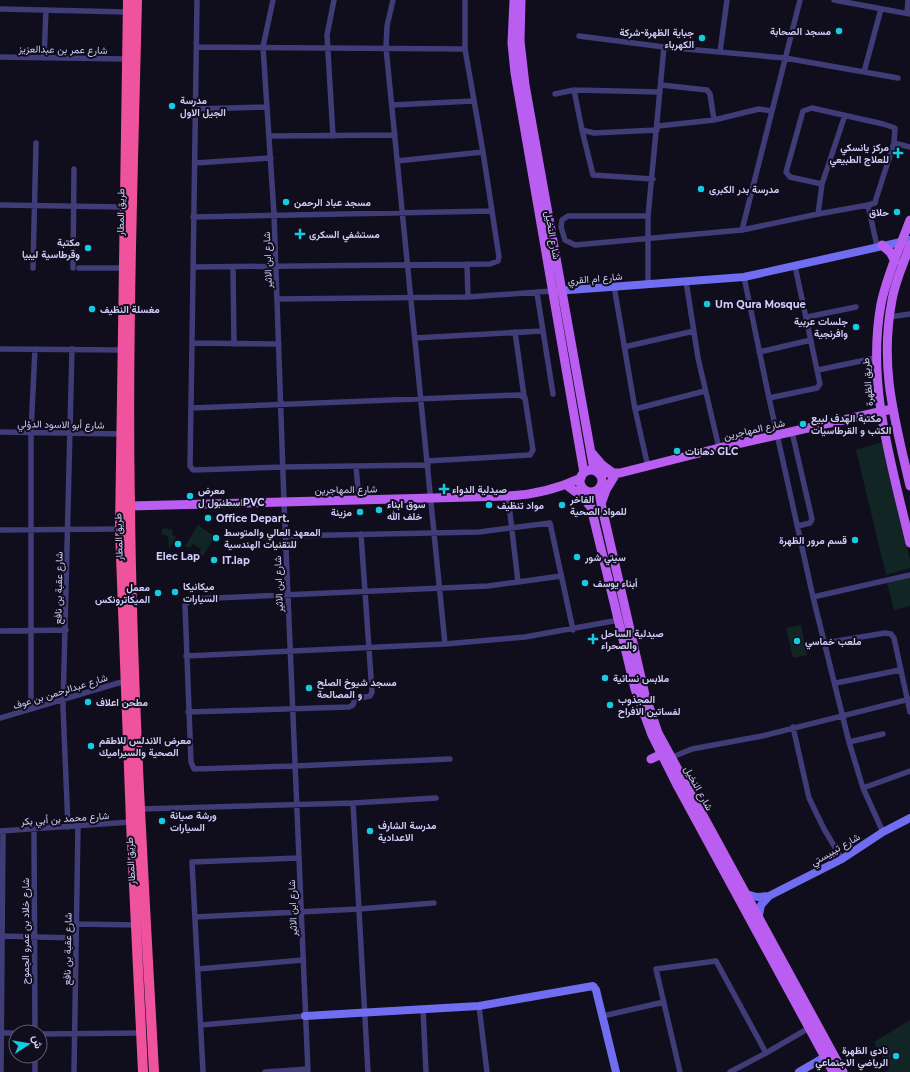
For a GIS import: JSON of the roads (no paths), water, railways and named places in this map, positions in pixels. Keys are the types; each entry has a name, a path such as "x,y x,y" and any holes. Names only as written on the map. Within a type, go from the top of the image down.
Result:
{"highway":[{"name":"طريق المطار","path":"128,0 120,529 125,681 143,1072"},
{"name":"طريق المطار","path":"137,0 132,202 130,506 140,809 155,1072"}],"main road":[{"name":"شارع النخيل","path":"514,0 512,44 515,73 556,291 590,451 596,471"},
{"name":"شارع النخيل","path":"521,0 519,24 521,62 581,458 582,475"},
{"name":"طريق الظهرة","path":"910,220 907,242 896,284 887,346 887,367 892,409 910,486"},
{"name":"طريق الظهرة","path":"907,242 895,261 882,302 875,358 880,412 910,543"},
{"path":"880,246 890,252 895,261"},
{"name":"شارع المهاجرين","path":"596,471 616,474 719,448 892,409"},
{"path":"590,451 598,461 616,474 606,490 601,504"},
{"path":"581,458 566,486 583,497 593,511"},
{"path":"596,471 602,478 600,487 592,492 584,489 582,475 596,471"},
{"name":"شارع المهاجرين","path":"600,487 616,474"},
{"name":"شارع المهاجرين","path":"566,486 582,475"},
{"name":"شارع المهاجرين","path":"130,506 508,496 522,495 566,486 584,489"},
{"name":"شارع النخيل","path":"600,487 601,504 645,695 666,754"},
{"name":"شارع النخيل","path":"584,489 593,511 619,620 622,650 631,690 646,722 666,754 727,868 809,1028 843,1072"},
{"path":"651,759 666,754"},
{"name":"شارع النخيل","path":"727,868 759,915 829,1055 833,1072"}],"street":[{"path":"197,0 190,466 193,470 283,466 356,466 428,463 530,455 532,448 515,332"},
{"name":"شارع ابن الاثير","path":"273,0 263,47 274,214 285,536 308,1070"},
{"path":"333,136 327,35 334,0"},
{"path":"393,0 387,26 386,48 445,644"},
{"path":"193,267 276,268 495,264 499,260 483,152 465,49 465,0"},
{"path":"720,52 728,0"},
{"path":"742,230 800,0"},
{"path":"834,0 881,10 909,14 908,0"},
{"path":"0,9 128,12"},
{"path":"44,58 46,10"},
{"path":"864,72 881,10"},
{"path":"579,36 664,47 785,58 898,78"},
{"path":"197,47 465,49"},
{"path":"648,284 648,216 653,179 664,47"},
{"name":"شارع عمر بن عبدالعزيز","path":"0,57 127,59"},
{"path":"661,85 707,90 710,94 714,120"},
{"path":"555,94 574,90 660,92"},
{"path":"574,90 593,175 653,179"},
{"path":"392,105 473,101"},
{"path":"196,109 267,107"},
{"path":"648,216 568,216 564,218 560,225 563,238 572,245 742,230 875,203 894,143 896,130 894,127 809,108 803,111 786,172 790,177 822,184"},
{"path":"582,130 594,133 657,128 714,120 753,110 772,111"},
{"path":"818,214 822,184 845,115"},
{"path":"269,136 395,135"},
{"path":"33,268 36,143"},
{"path":"894,143 910,147"},
{"path":"398,161 483,152"},
{"path":"195,163 271,158"},
{"path":"74,169 73,206 76,268 124,268"},
{"path":"0,205 124,207"},
{"path":"868,205 880,246"},
{"path":"193,217 274,214 492,211"},
{"name":"شارع ام القري","path":"277,299 468,297 744,277 880,246 907,242"},
{"path":"466,264 468,297"},
{"path":"768,398 817,388 820,383 795,266"},
{"path":"233,268 234,344"},
{"path":"744,277 768,398 813,597 836,683 849,742 863,788 883,832"},
{"path":"686,281 705,391 719,448"},
{"path":"614,286 635,409 648,467"},
{"path":"537,293 553,394"},
{"path":"807,317 856,307"},
{"path":"890,317 910,314"},
{"path":"415,338 542,331"},
{"path":"624,348 694,331"},
{"path":"759,352 811,340"},
{"path":"192,343 279,344"},
{"path":"0,349 122,350"},
{"path":"31,709 31,432 35,349"},
{"name":"شارع عقبة بن نافع","path":"68,827 63,707 72,349"},
{"path":"818,370 875,358"},
{"path":"635,409 705,391"},
{"path":"191,408 421,400 519,394 524,396"},
{"name":"شارع أبو الاسود الدؤلي","path":"0,432 121,434"},
{"path":"792,432 812,519 810,523 798,526"},
{"path":"356,466 359,500"},
{"path":"508,496 518,582"},
{"path":"285,536 512,529 550,523 573,630"},
{"path":"0,530 68,531 120,529"},
{"path":"188,712 351,707 355,699 370,696 372,692 370,648 361,534"},
{"path":"813,597 910,575"},
{"path":"450,759 295,766 194,768 191,762 184,607 188,601 439,587 488,586 561,576"},
{"path":"186,656 445,644 525,637 573,630 619,620"},
{"path":"0,632 66,630"},
{"path":"825,643 887,633 894,638 910,712"},
{"path":"836,683 900,670"},
{"name":"شارع عبدالرحمن بن عوف","path":"0,718 125,681"},
{"path":"666,754 736,741 908,699"},
{"path":"793,728 810,798 822,824 842,859"},
{"path":"849,742 883,734"},
{"path":"863,788 910,770"},
{"path":"140,809 353,803 436,798"},
{"path":"353,803 368,1072"},
{"name":"شارع تيبيستي","path":"768,896 842,859 883,832 910,818"},
{"name":"شارع محمد بن أبي بكر","path":"1,831 131,822"},
{"name":"شارع عقبة بن نافع","path":"74,1072 78,826"},
{"name":"شارع خلاد بن عمرو الجموح","path":"34,829 35,1024"},
{"path":"1,831 1,1072"},
{"path":"204,1072 192,862 299,858"},
{"path":"746,894 757,897 768,896"},
{"path":"759,915 761,905 768,896"},
{"path":"195,917 434,904"},
{"path":"76,924 137,925"},
{"path":"1,936 76,938"},
{"path":"198,969 303,960"},
{"path":"680,1072 656,969 716,961 766,1053"},
{"path":"201,1025 305,1016 479,1006 591,986 596,990 616,1072"},
{"path":"603,1016 664,1002"},
{"path":"479,1006 487,1072"},
{"path":"423,1009 426,1072"},
{"path":"730,1072 809,1028"},
{"path":"48,1034 141,1033"},
{"path":"799,1072 829,1055"},
{"path":"265,1072 308,1070"}],"place":[{"name":"مسجد الصحابة","path":"839,31"},
{"name":"جباية الظهرة-شركة الكهرباء","path":"702,38"},
{"name":"مدرسة الجيل الاول","path":"172,106"},
{"name":"مركز يانسكي للعلاج الطبيعي","path":"898,153"},
{"name":"مدرسة بدر الكبرى","path":"701,189"},
{"name":"مسجد عباد الرحمن","path":"286,202"},
{"name":"حلاق","path":"897,212"},
{"name":"مستشفي السكرى","path":"300,234"},
{"name":"مكتبة وقرطاسية ليبيا","path":"88,248"},
{"name":"Um Qura Mosque","path":"707,304"},
{"name":"مغسلة النظيف","path":"92,309"},
{"name":"جلسات عربية وافرنجية","path":"856,327"},
{"name":"مكتبة الهدف لبيع الكتب و القرطاسيات","path":"803,424"},
{"name":"دهانات GLC","path":"677,451"},
{"name":"صيدلية الدواء","path":"444,489"},
{"name":"معرض اسطنبول لPVC","path":"190,496"},
{"name":"مواد تنظيف","path":"489,505"},
{"name":"الفاخر للمواد الصحية","path":"562,505"},
{"name":"سوق ابناء خلف الله","path":"379,510"},
{"name":"مزينة","path":"360,512"},
{"name":"Office Depart.","path":"208,518"},
{"name":"المعهد العالي والمتوسط للتقنيات الهندسية","path":"216,538"},
{"name":"قسم مرور الظهرة","path":"855,540"},
{"name":"Elec Lap","path":"178,544"},
{"name":"سيتي شور","path":"577,557"},
{"name":"IT.lap","path":"214,560"},
{"name":"أبناء يوسف","path":"585,583"},
{"name":"ميكانيكا السيارات","path":"175,592"},
{"name":"معمل الميكاترونكس","path":"158,593"},
{"name":"صيدلية الساحل والصحراء","path":"593,639"},
{"name":"ملعب خماسي","path":"797,641"},
{"name":"ملابس نسائية","path":"605,678"},
{"name":"مسجد شيوخ الصلح و المصالحة","path":"309,688"},
{"name":"مطحن اعلاف","path":"88,702"},
{"name":"المجذوب لفساتين الافراح","path":"610,705"},
{"name":"معرض الاندلس للاطقم الصحية والسيراميك","path":"91,746"},
{"name":"ورشة صيانة السيارات","path":"162,821"},
{"name":"مدرسة الشارف الاعدادية","path":"370,831"},
{"name":"نادي الظهرة الرياضي الاجتماعي","path":"896,1056"}]}
